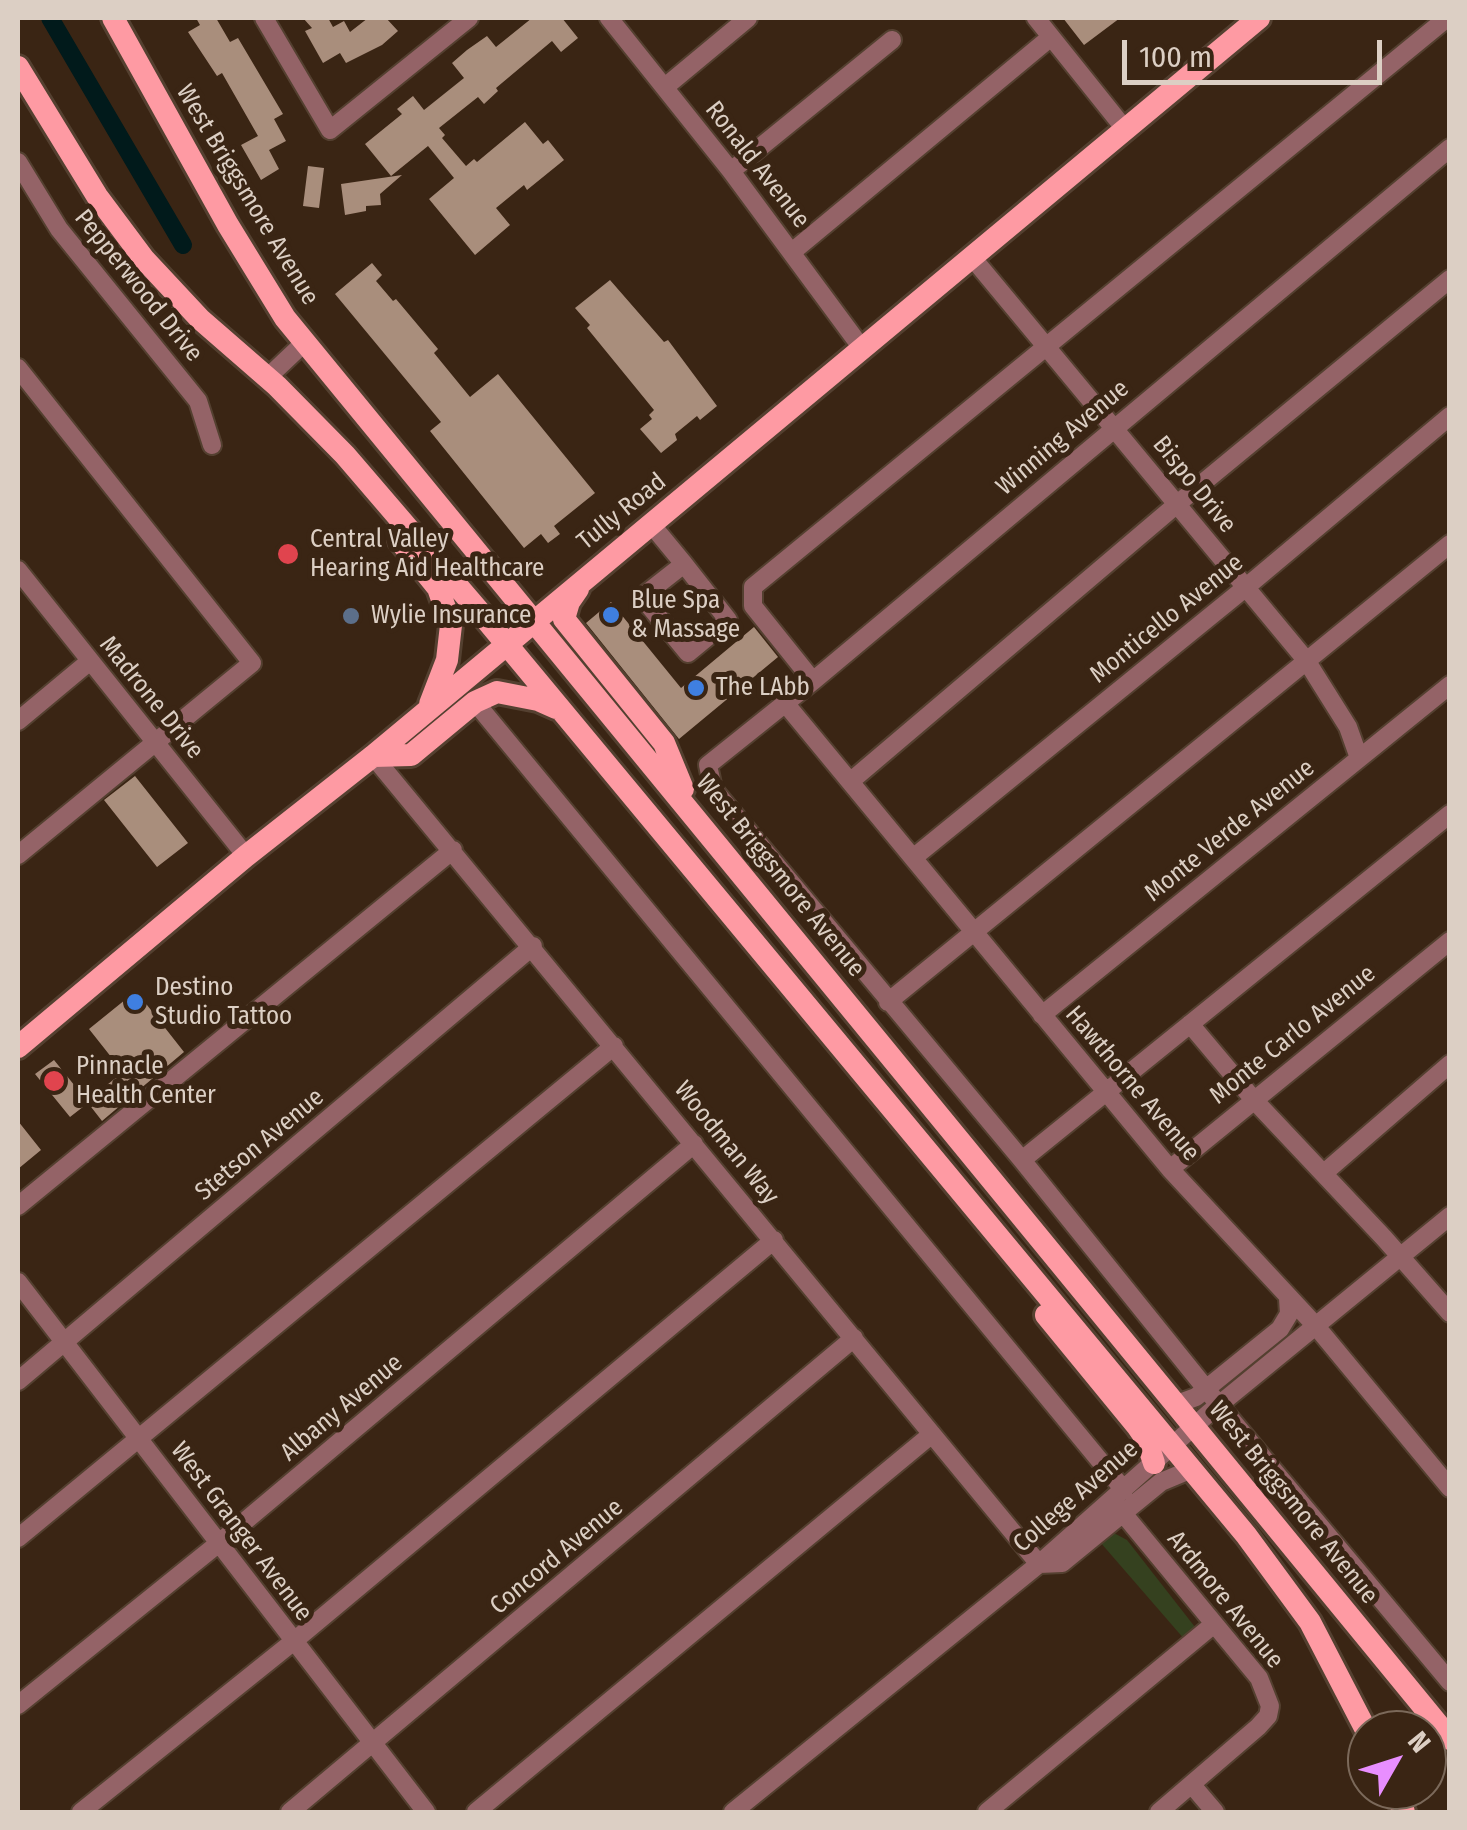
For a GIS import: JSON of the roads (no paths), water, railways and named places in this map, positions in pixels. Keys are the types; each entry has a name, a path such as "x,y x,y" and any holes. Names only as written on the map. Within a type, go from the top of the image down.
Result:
{"main road":[{"name":"West Briggsmore Avenue","path":"113,18 236,239 286,318 1450,1738"},
{"name":"Tully Road","path":"18,1047 246,856 374,756 1260,18"},
{"path":"18,67 121,230 173,292 345,454 1192,1469 1310,1622 1356,1710"},
{"path":"200,319 249,378 324,450 438,588 452,637 428,709"},
{"path":"587,577 569,602 564,619 664,744 692,811"},
{"path":"374,756 410,755 475,702 496,692 538,700 560,710"},
{"path":"1001,1239 1029,1292 1143,1434 1154,1463"}],"street":[{"path":"264,18 330,130 469,18"},
{"name":"Ronald Avenue","path":"610,18 731,171 862,347"},
{"path":"665,86 748,18"},
{"path":"1036,18 1124,128"},
{"path":"813,681 752,606 754,587 1446,18"},
{"path":"792,252 1051,36"},
{"path":"731,171 892,40"},
{"name":"Winning Avenue","path":"888,1002 712,789 708,765 1450,148"},
{"name":"Pepperwood Drive","path":"18,162 70,244 198,401 212,445"},
{"name":"Bispo Drive","path":"971,256 1306,660 1348,727 1359,758"},
{"path":"851,781 1176,504 1450,279"},
{"path":"267,378 305,342"},
{"path":"18,368 252,663 18,855"},
{"name":"Monticello Avenue","path":"913,858 1450,416"},
{"path":"651,524 684,564 728,620 688,653 642,597 684,564"},
{"path":"1450,544 888,1002 1450,1682"},
{"name":"Madrone Drive","path":"18,570 246,856"},
{"path":"18,721 90,661"},
{"name":"Monte Verde Avenue","path":"1042,1015 1450,685"},
{"name":"Ardmore Avenue","path":"475,702 1259,1678 1270,1706 1268,1716 1158,1812"},
{"name":"Hawthorne Avenue","path":"785,704 1170,1169 1315,1325 1450,1488"},
{"name":"Woodman Way","path":"374,756 1039,1564"},
{"path":"1022,1160 1450,814"},
{"path":"18,1206 453,850"},
{"name":"Monte Carlo Avenue","path":"1170,1169 1450,941"},
{"name":"Stetson Avenue","path":"18,1381 533,946"},
{"path":"1190,1024 1254,1100 1450,1313"},
{"path":"18,1538 614,1046"},
{"path":"1324,1173 1450,1064"},
{"name":"Albany Avenue","path":"18,1704 219,1544 694,1144"},
{"name":"College Avenue","path":"732,1812 1039,1564 1062,1562 1154,1463 1218,1405 1450,1216"},
{"path":"82,1812 294,1641 774,1240"},
{"name":"West Granger Avenue","path":"18,1282 426,1812"},
{"path":"1177,1404 1206,1389 1280,1329 1290,1314 1288,1298"},
{"path":"1280,1329 1315,1325"},
{"name":"Concord Avenue","path":"290,1812 854,1338"},
{"path":"476,1812 932,1434"},
{"path":"1120,1501 1192,1469"},
{"path":"987,1812 1214,1624"},
{"path":"1192,1784 1215,1812"}],"waterway":[{"path":"50,18 183,245"}],"place":[{"name":"Central Valley Hearing Aid Healthcare","path":"288,554"},
{"name":"Blue Spa & Massage","path":"611,615"},
{"name":"Wylie Insurance","path":"351,616"},
{"name":"The LAbb","path":"696,688"},
{"name":"Destino Studio Tattoo","path":"135,1002"},
{"name":"Pinnacle Health Center","path":"54,1081"}]}
